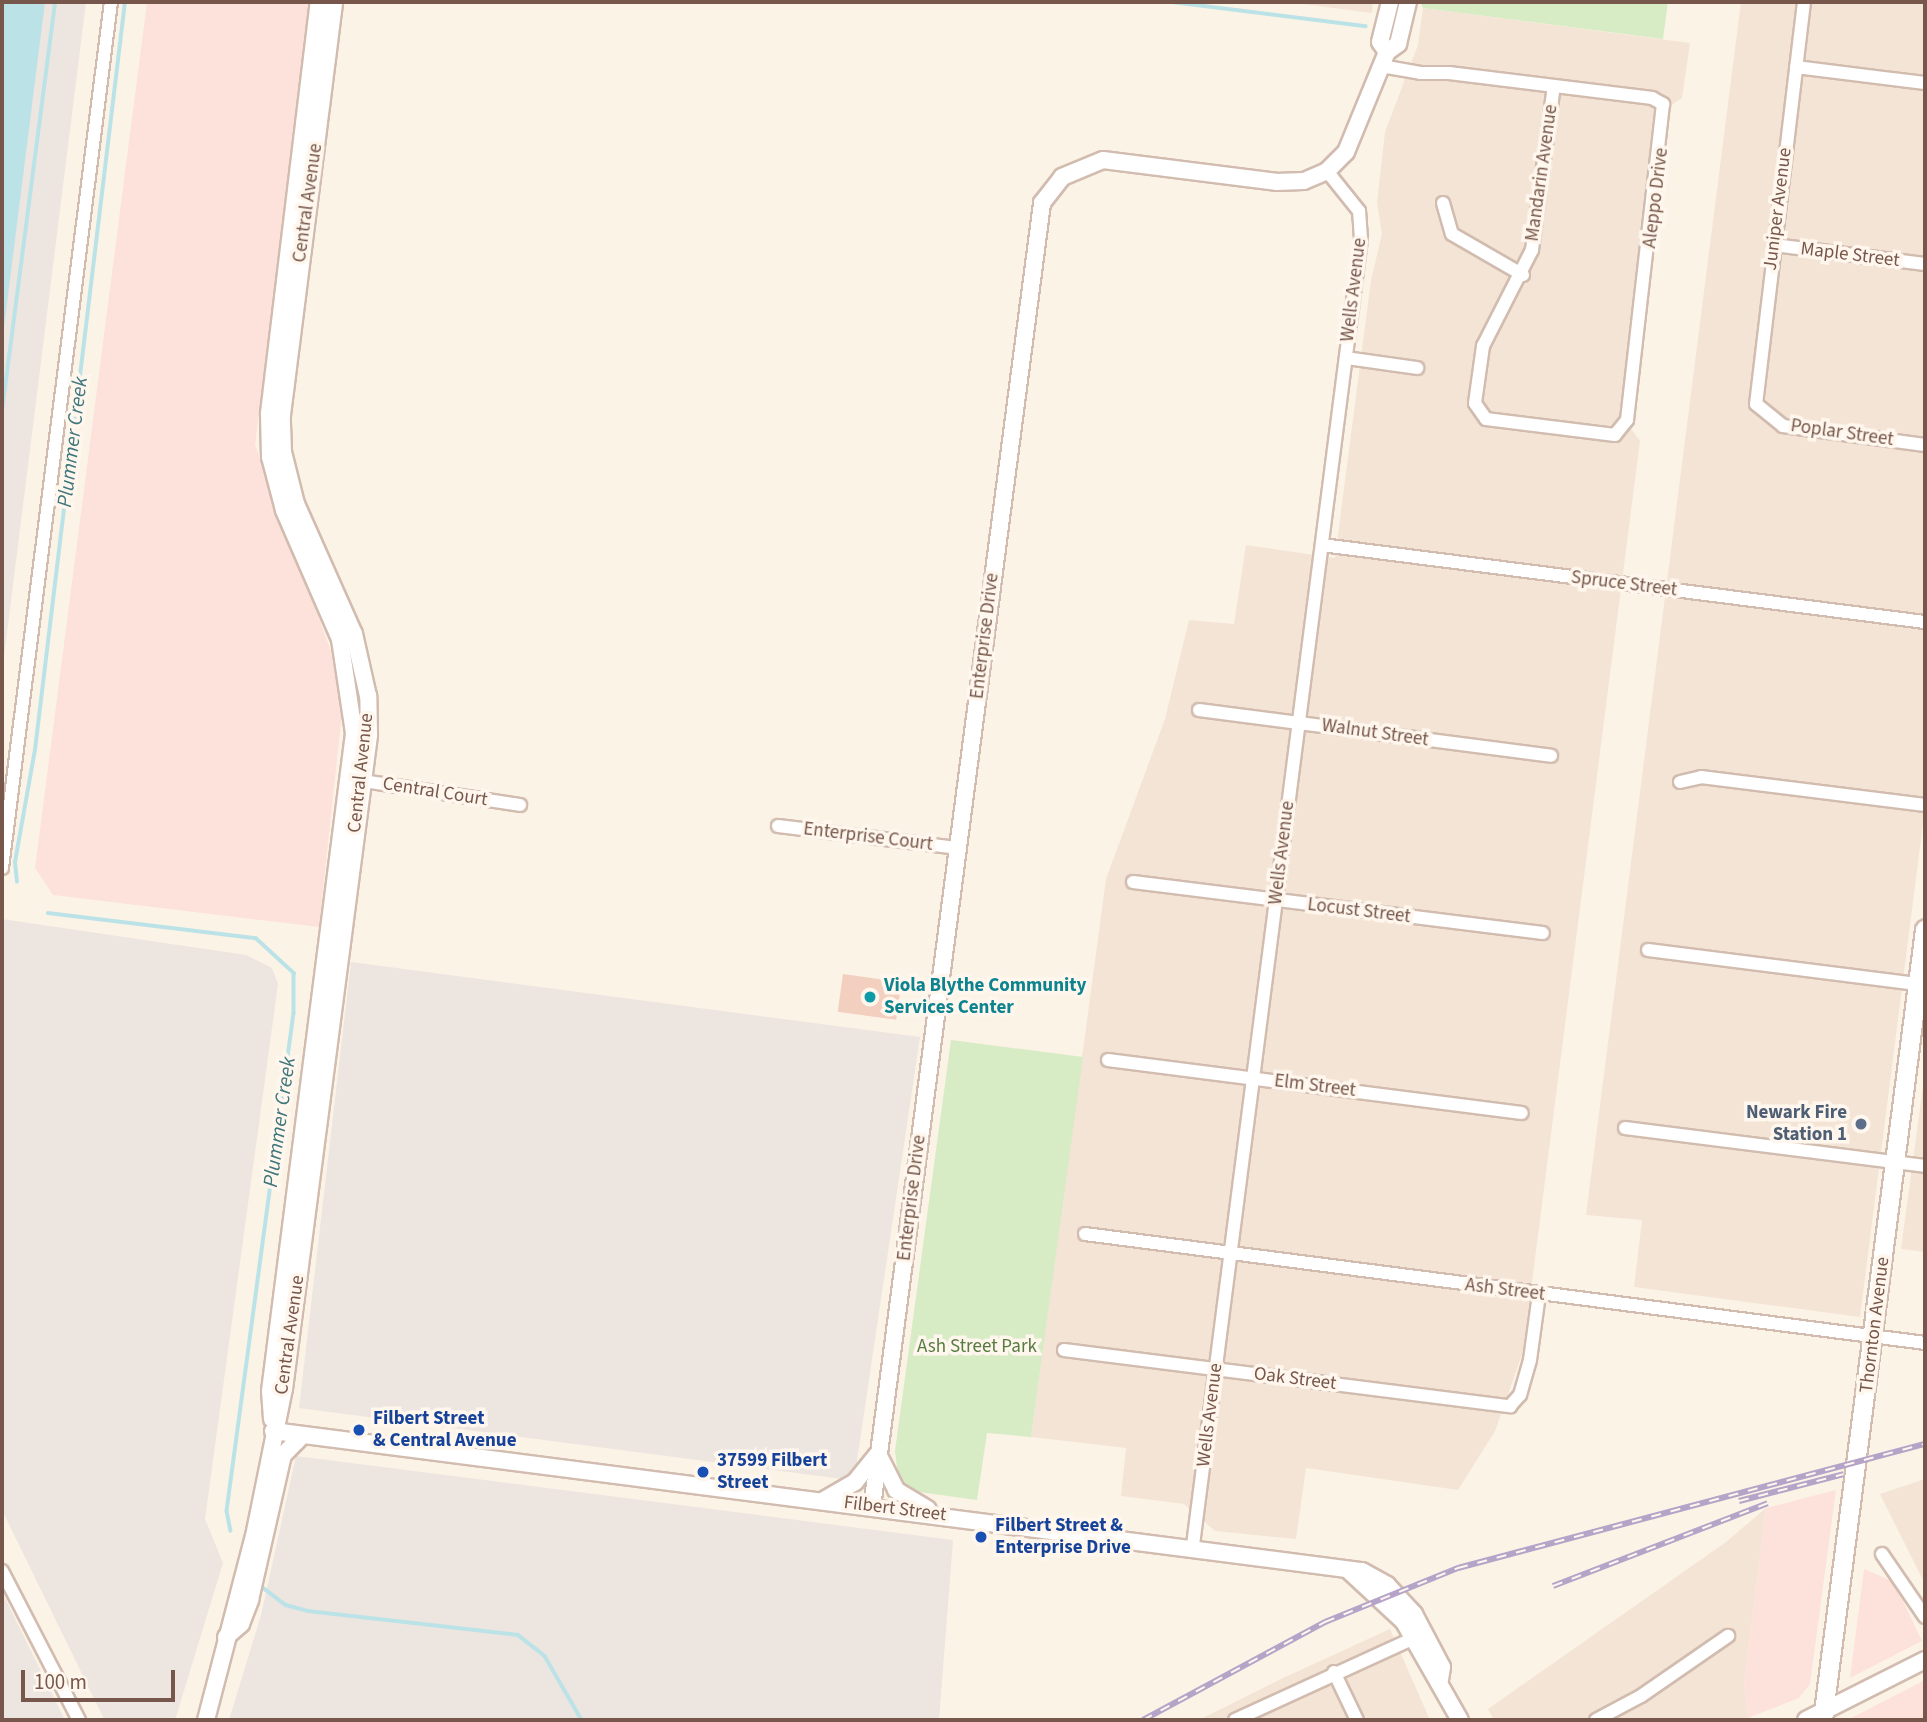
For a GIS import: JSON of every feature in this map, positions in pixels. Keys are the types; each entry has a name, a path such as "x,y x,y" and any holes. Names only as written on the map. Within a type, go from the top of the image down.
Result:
{"main road":[{"name":"Thornton Avenue","path":"1823,1716 1922,985 1925,930"}],"street":[{"path":"2,868 111,2"},
{"name":"Central Avenue","path":"206,1720 254,1536 273,1432 284,1389 356,780 348,669 284,510 270,457 269,413 319,2"},
{"name":"Central Avenue","path":"334,2 282,415 283,452 296,504 361,658 369,735 356,780"},
{"path":"1384,59 1380,43 1390,2"},
{"path":"1327,171 1352,140 1384,59 1398,44 1408,2"},
{"name":"Juniper Avenue","path":"1762,415 1754,392 1804,2"},
{"name":"Aleppo Drive","path":"1384,59 1554,86 1652,98 1666,110 1627,420 1622,432 1609,436 1480,415"},
{"path":"1796,67 1925,83"},
{"name":"Mandarin Avenue","path":"1480,415 1475,403 1483,345 1523,275 1535,235 1554,86"},
{"name":"Enterprise Drive","path":"872,1507 1038,217 1050,188 1076,168 1102,160 1276,182 1304,181 1327,171"},
{"name":"Wells Avenue","path":"1194,1545 1362,224 1352,199 1327,171"},
{"path":"1443,203 1452,234 1523,275"},
{"name":"Maple Street","path":"1774,245 1925,264"},
{"path":"1346,358 1417,368"},
{"name":"Poplar Street","path":"1762,415 1783,426 1925,445"},
{"name":"Spruce Street","path":"1322,545 1925,622"},
{"name":"Walnut Street","path":"1199,710 1551,756"},
{"path":"1680,782 1701,777 1925,805"},
{"name":"Central Court","path":"356,780 520,805"},
{"name":"Enterprise Court","path":"778,826 957,848"},
{"name":"Locust Street","path":"1133,882 1544,933"},
{"path":"1648,950 1922,985"},
{"name":"Elm Street","path":"1108,1060 1522,1112"},
{"path":"1625,1128 1925,1166"},
{"name":"Ash Street","path":"1085,1234 1230,1255 1925,1343"},
{"name":"Oak Street","path":"1064,1350 1510,1406 1520,1395 1539,1294"},
{"name":"Filbert Street","path":"273,1432 1194,1545 1349,1571 1388,1594"},
{"path":"226,1637 241,1624 250,1600 283,1455 303,1435"},
{"path":"824,1500 855,1482 878,1453 896,1490 935,1514"},
{"path":"1882,1554 1925,1617"},
{"path":"2,1571 79,1720"},
{"path":"1388,1594 1440,1680 1460,1720"},
{"path":"1388,1594 1426,1633 1442,1667 1440,1680"},
{"path":"1596,1720 1728,1636"},
{"path":"1235,1720 1334,1672 1415,1638"},
{"path":"1806,1720 1823,1716 1925,1660"},
{"path":"1334,1672 1357,1720"}],"shaded area":[{"path":"2,2 86,2 2,673"},
{"path":"147,2 310,2 255,445 331,651 342,714 319,927 53,895 35,868"},
{"path":"1287,2 1373,2 1372,13"},
{"path":"1741,2 1925,2 1925,808 1860,1317 1634,1287 1642,1220 1586,1215"},
{"path":"1423,8 1690,43 1682,98 1659,113 1620,414 1640,441 1523,1352 1495,1431 1458,1490 1306,1468 1296,1539 1215,1531 1184,1504 1121,1496 1126,1448 1031,1437 1106,879 1165,719 1189,620 1234,624 1246,545 1335,558 1371,280 1382,234 1377,203 1385,132 1418,45"},
{"path":"2,919 246,955 272,968 278,984 205,1519 223,1563 175,1720 104,1719 2,1510"},
{"path":"351,962 920,1037 856,1467 842,1479 299,1408"},
{"path":"1925,1071 1925,1252 1901,1249"},
{"path":"296,1456 953,1540 939,1720 229,1720 261,1615"},
{"path":"1925,1479 1925,1584 1880,1494"},
{"path":"1836,1490 1810,1684 1799,1698 1748,1718 1744,1684 1766,1508"},
{"path":"1766,1508 1744,1684 1748,1718 1494,1720 1488,1709 1726,1542"},
{"path":"1864,1569 1894,1582 1922,1641 1850,1678"},
{"path":"2,1592 65,1720 2,1720"},
{"path":"1390,1629 1430,1720 1199,1720 1283,1678"},
{"path":"1925,1680 1925,1720 1850,1720 1851,1718"}],"green space":[{"path":"1420,2 1668,2 1663,39 1423,8"},
{"name":"Ash Street Park","path":"951,1040 1083,1057 1031,1437 987,1433 977,1500 912,1491 899,1483 895,1451"}],"water":[{"path":"2,2 45,2 2,343"}],"building":[{"name":"Viola Blythe Community Services Center","path":"843,974 901,982 896,1020 838,1012"}],"waterway":[{"path":"2,411 55,2"},
{"name":"Plummer Creek","path":"17,882 15,862 35,750 125,2"},
{"path":"1172,2 1366,26"},
{"name":"Plummer Creek","path":"48,913 256,938 294,973 294,1013 227,1511 231,1531"},
{"name":"Plummer Creek","path":"262,1587 286,1605 308,1611 518,1635 545,1656 582,1720"}],"railway":[{"path":"1143,1720 1325,1622 1458,1568 1925,1444"},
{"path":"1739,1501 1844,1474"},
{"path":"1553,1586 1768,1503"}],"place":[{"name":"Viola Blythe Community Services Center","path":"870,997"},
{"name":"Newark Fire Station 1","path":"1861,1124"},
{"name":"Filbert Street & Central Avenue","path":"359,1430"},
{"name":"37599 Filbert Street","path":"703,1472"},
{"name":"Filbert Street & Enterprise Drive","path":"981,1537"}]}
